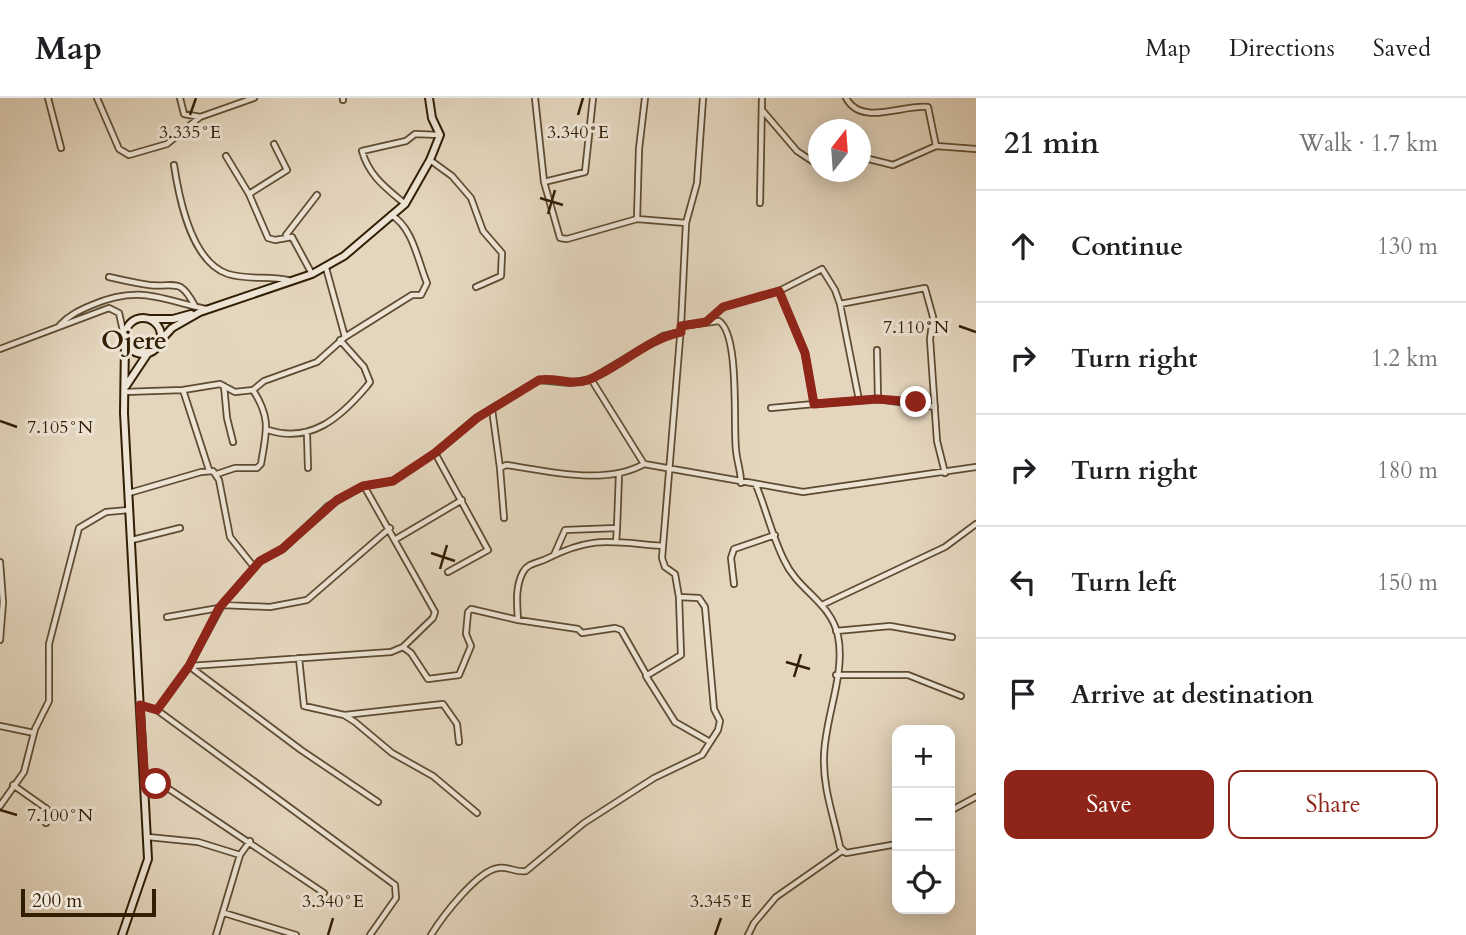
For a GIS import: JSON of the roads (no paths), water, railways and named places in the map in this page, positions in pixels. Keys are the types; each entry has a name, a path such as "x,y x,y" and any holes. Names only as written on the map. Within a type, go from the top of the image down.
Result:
{"street":[{"path":"48,98 61,148"},
{"path":"97,98 119,149 129,155 167,144 200,117 254,98"},
{"path":"180,98 184,114 200,117"},
{"path":"125,338 132,321 148,318 173,319 326,268 405,204 430,160 440,135 432,118 429,98"},
{"path":"535,98 544,182 559,238 566,239 637,219 686,223"},
{"path":"544,182 585,172 593,98"},
{"path":"637,219 639,149 645,98"},
{"path":"646,674 681,655 679,597 675,574 664,567 662,546 681,329 686,223 697,183 703,98"},
{"path":"760,203 762,98"},
{"path":"846,98 853,108 864,113 928,107 936,146"},
{"path":"762,109 797,151 808,158"},
{"path":"405,204 368,170 362,151 406,141 415,134 440,135"},
{"path":"249,194 287,170 274,144"},
{"path":"871,159 893,164 936,146 976,149"},
{"path":"226,156 249,194 268,238 275,240 285,236 292,237 312,274"},
{"path":"430,160 452,176 471,198 483,231 502,253 501,276 476,287"},
{"path":"174,165 186,219 214,268 241,277 290,281"},
{"path":"285,236 317,195"},
{"path":"124,389 183,390 224,385 235,392 253,390 264,381 317,362 342,338 426,290 427,283 417,255 400,220 391,215"},
{"path":"268,430 307,434 342,413 370,382 365,367 342,338 326,268"},
{"path":"706,322 723,307 779,291 822,269 840,304 859,400"},
{"path":"109,278 155,285 167,282 179,285 201,310"},
{"path":"155,285 159,298"},
{"path":"840,304 923,287 927,289 933,317 930,339 937,440 945,472"},
{"path":"779,291 805,353 814,404"},
{"path":"0,349 60,325 82,309 117,296 138,293 201,310"},
{"path":"60,325 70,325 104,309 114,308 119,313 125,338 124,389 148,859 122,935"},
{"path":"124,389 148,353 172,328 201,310"},
{"path":"148,318 158,325 160,341"},
{"path":"157,710 189,666 221,607 254,567 282,549 328,506 363,486 393,481 492,409 539,380 549,378 570,383 591,379 663,336 706,322 722,322 733,360 736,453 741,483"},
{"path":"125,338 132,350 148,353"},
{"path":"877,350 877,399"},
{"path":"591,379 644,464"},
{"path":"224,385 227,418 233,442"},
{"path":"183,390 209,470"},
{"path":"129,493 209,470 217,474 235,468 259,467 268,430 264,408 253,390"},
{"path":"771,408 877,399 935,407"},
{"path":"492,409 504,518"},
{"path":"307,434 308,468"},
{"path":"435,453 488,550 448,572"},
{"path":"500,468 506,465 589,475 619,474 644,464 803,492 976,467"},
{"path":"217,474 230,537 254,567"},
{"path":"617,542 619,474"},
{"path":"756,485 793,575 824,604 836,631 839,648 824,759 830,808 842,851"},
{"path":"189,666 391,652 403,647 433,618 435,612 390,528 363,486"},
{"path":"396,539 462,500"},
{"path":"0,806 24,772 34,733 49,701 49,644 79,528 106,512 130,510"},
{"path":"824,604 925,557 976,524"},
{"path":"132,540 180,528"},
{"path":"167,617 221,607 271,607 307,600 390,528"},
{"path":"554,555 565,530 617,528"},
{"path":"734,584 731,558 734,550 775,535"},
{"path":"518,620 516,594 523,572 529,565 577,543 617,542 662,546"},
{"path":"0,562 3,602 0,640"},
{"path":"431,935 486,872 499,867 526,871 584,823 654,778 702,755 720,721 714,709 705,607 699,598 679,597"},
{"path":"403,647 411,653 428,679 459,675 471,646 466,634 470,610 578,629 582,633 615,628 621,630 646,674 649,685 676,722 710,742"},
{"path":"836,631 890,626 952,636"},
{"path":"299,658 304,706 344,715 443,704 457,724 460,742"},
{"path":"189,666 301,750 378,802"},
{"path":"836,676 908,675 961,696"},
{"path":"140,705 157,710 395,885 396,898 370,935"},
{"path":"344,715 392,753 433,776 449,793 477,813"},
{"path":"0,726 34,733"},
{"path":"145,784 166,787 324,893"},
{"path":"13,785 47,809 46,823"},
{"path":"955,808 976,797"},
{"path":"148,837 198,842 240,855"},
{"path":"216,935 240,855 250,841"},
{"path":"748,935 754,923 776,897 842,851 892,846"},
{"path":"224,912 296,935"}],"district":[{"name":"Ojere","path":"134,340"}]}
